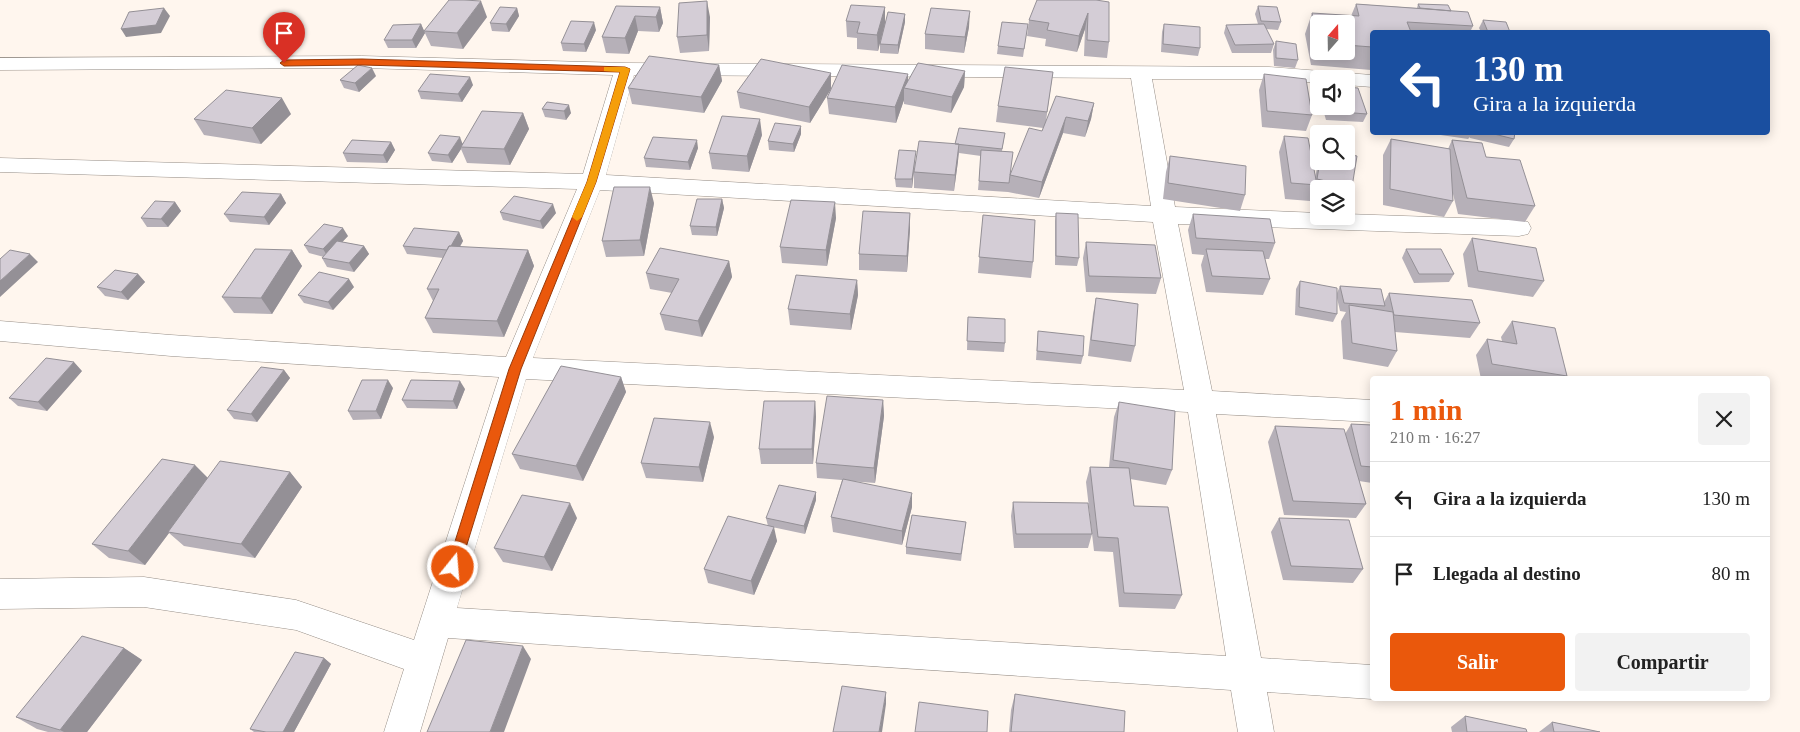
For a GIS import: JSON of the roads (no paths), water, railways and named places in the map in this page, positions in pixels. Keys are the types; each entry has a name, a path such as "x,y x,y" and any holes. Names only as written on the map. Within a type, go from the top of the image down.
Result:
{"street":[{"path":"0,64 362,62 625,69 1269,73 1370,81"},
{"path":"402,732 515,369 592,182 625,69"},
{"path":"1142,72 1164,215 1200,401 1256,732"},
{"path":"0,166 592,182 1164,215 1519,228"},
{"path":"0,331 152,345 515,369 1200,401 1370,411"},
{"path":"0,594 26,592 144,592 296,615 425,660"},
{"path":"437,622 1370,682"}]}
